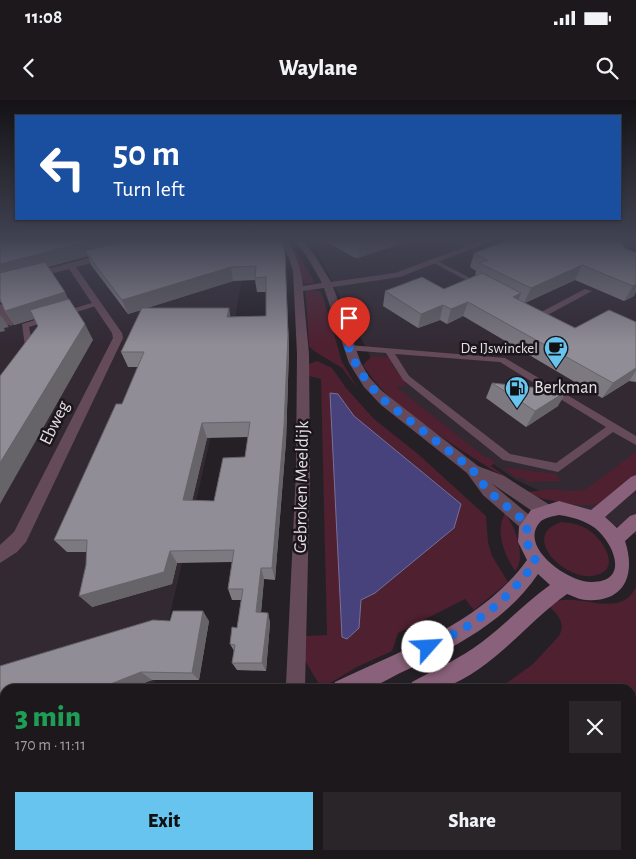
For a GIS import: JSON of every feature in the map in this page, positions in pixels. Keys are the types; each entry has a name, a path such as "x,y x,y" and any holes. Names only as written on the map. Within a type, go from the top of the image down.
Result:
{"main road":[{"path":"593,518 636,481"},
{"path":"559,508 593,518 616,538 624,552 627,566 624,578 615,588 600,592 583,591 565,585 548,574 536,561 526,541 528,524 535,515 544,510 559,508"},
{"path":"616,538 636,521"},
{"path":"352,684 463,631 492,610 519,585 536,561"},
{"path":"428,684 470,662 491,648 538,604 565,585"}],"street":[{"path":"0,284 38,274"},
{"name":"Ebweg","path":"0,555 20,537 118,338 118,334 77,274"},
{"name":"Gebroken Meeldijk","path":"296,684 303,471 303,354 300,289 297,274"},
{"path":"323,274 328,284 349,348 361,375 374,390 386,402 472,469 499,480 544,510"},
{"path":"300,289 399,274"},
{"path":"472,469 488,491 528,524"}],"lane":[{"path":"459,274 486,289"},
{"path":"522,307 539,316 588,291"},
{"path":"18,362 29,346 25,326 98,304"},
{"path":"0,306 9,324"},
{"path":"349,348 502,360 636,441"},
{"path":"389,351 406,378 508,457 558,468 613,427"}],"shaded area":[{"path":"0,274 243,274 227,366 154,684 0,684"},
{"path":"300,274 310,274 315,283 304,284"},
{"path":"329,274 636,274 636,535 516,480 411,407 380,376"},
{"path":"306,291 320,291 323,297 342,362 358,389 342,368 309,346"},
{"path":"372,356 400,359 401,361 391,363 407,385 396,387 486,458 488,457 495,462 491,466 518,485 459,448 397,404 379,386 363,365"},
{"path":"317,361 332,368 346,388 374,419 418,454 486,516 488,542 492,556 508,582 474,610 465,599 398,633 392,651 357,667 328,684 319,684 304,659 306,636 327,635 321,379 309,376 309,364","holes":["338,394 354,416 461,504 454,528 375,593 361,600 359,628"]},
{"path":"330,393 338,394 354,416 461,504 454,528 375,593 361,600 359,628 347,639 342,637"},
{"path":"636,452 636,475 603,502 578,505 556,502 530,495 528,492 551,489 585,490"},
{"path":"503,467 557,474 559,481 527,482 524,478 517,478"},
{"path":"505,513 516,534 520,550 520,558 515,571 502,543 501,528"},
{"path":"561,522 584,527 599,540 608,555 609,562 607,568 602,573 592,576 569,571 550,555 545,546 544,537 549,528"},
{"path":"636,587 636,684 505,684 532,665 559,636 562,627 560,619 548,606 563,600 613,604 630,596"}],"building":[{"path":"0,274 53,274 65,292 5,311 0,299"},
{"path":"103,274 206,274 122,300"},
{"path":"255,274 286,274 288,335 284,426 272,568 261,568 256,612 268,613 262,663 232,663 235,645 230,644 232,627 237,628 243,589 228,589 234,550 170,551 164,572 79,596 86,565 87,540 54,540 116,404 122,404 144,352 121,352 142,308 229,308 227,317 266,316 266,277 255,278","holes":["250,422 245,457 223,458 214,501 183,500 202,423"]},
{"path":"479,274 485,274 521,293 513,297 575,328 609,310 636,322 636,368 613,383 468,302 451,309 443,305 421,314 385,291 422,277 444,289"},
{"path":"503,274 561,274 531,288"},
{"path":"605,274 636,274 636,284 633,286"},
{"path":"69,299 85,324 0,463 0,376 38,326 30,310"},
{"path":"492,383 567,391 535,411"},
{"path":"173,611 203,611 192,673 141,672 111,684 0,684 0,666 153,620 170,621"}],"place":[{"name":"De IJswinckel","path":"556,369"},
{"name":"Berkman","path":"517,409"}],"route":[{"path":"349,348 361,375 386,402 472,469 488,491 528,524 526,541 536,561 519,585 492,610 463,631 428,647"}]}
